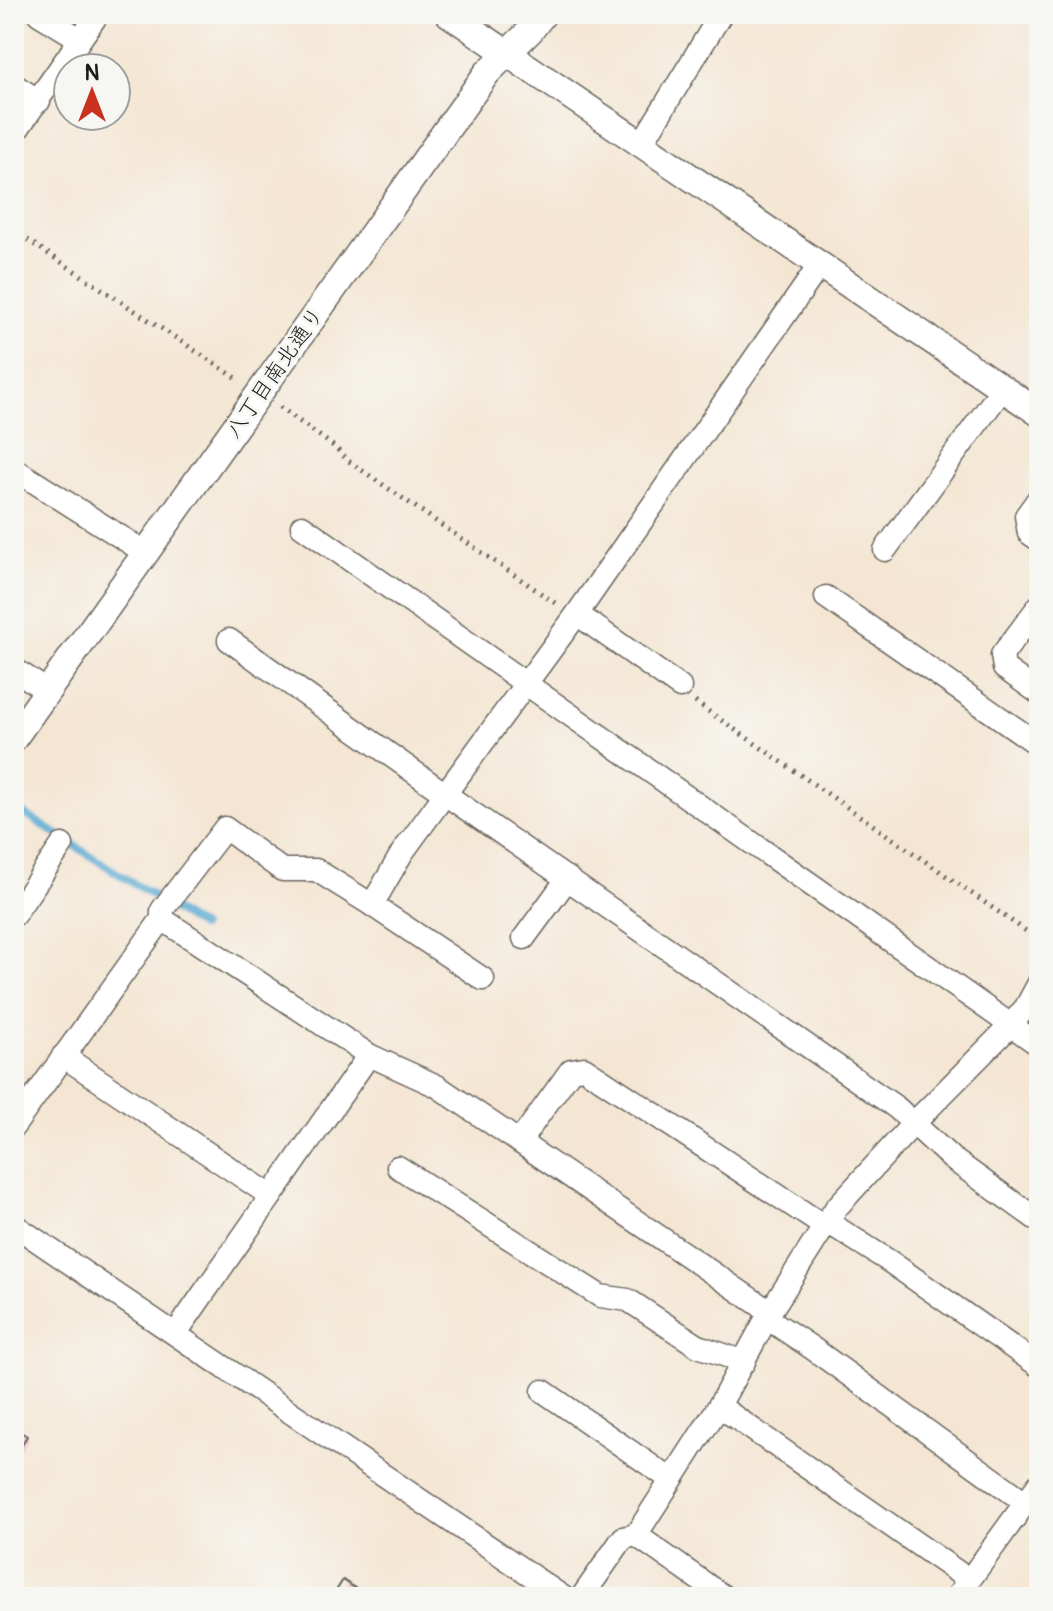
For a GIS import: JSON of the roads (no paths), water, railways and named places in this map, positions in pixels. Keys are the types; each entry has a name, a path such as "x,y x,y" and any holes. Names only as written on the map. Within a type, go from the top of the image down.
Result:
{"street":[{"path":"39,14 80,39"},
{"path":"449,14 1002,389 1038,409"},
{"name":"八丁目南北通り","path":"14,738 487,73 543,14"},
{"path":"642,143 721,14"},
{"path":"14,134 95,18"},
{"path":"14,85 39,101"},
{"path":"372,905 402,853 577,614 819,266"},
{"path":"885,550 1002,389"},
{"path":"14,469 146,553"},
{"path":"1039,498 1026,516 1029,533 1039,540"},
{"path":"302,526 1039,1045"},
{"path":"826,597 1039,745"},
{"path":"1039,606 1002,655 1004,668 1039,693"},
{"path":"577,614 680,687"},
{"path":"229,640 897,1108 951,1158 1039,1221"},
{"path":"14,669 47,691"},
{"path":"14,1126 162,919 162,910 225,828 282,870 316,870 483,979"},
{"path":"14,915 62,845"},
{"path":"524,938 568,878"},
{"path":"162,919 369,1055 437,1086 520,1141 769,1315 1025,1502"},
{"path":"582,1597 623,1538 636,1535 719,1406 769,1315 825,1224 914,1123 1011,1025 1026,1007 1039,983"},
{"path":"176,1333 369,1055"},
{"path":"63,1056 271,1196"},
{"path":"520,1141 571,1070 584,1068 825,1224 889,1261 1039,1366"},
{"path":"398,1167 600,1296 628,1300 698,1346 744,1362"},
{"path":"14,1225 563,1597"},
{"path":"543,1391 670,1479"},
{"path":"719,1406 963,1588 1039,1484"},
{"path":"636,1535 724,1597"}],"waterway":[{"path":"14,807 158,899"},
{"path":"172,909 201,927"}]}
